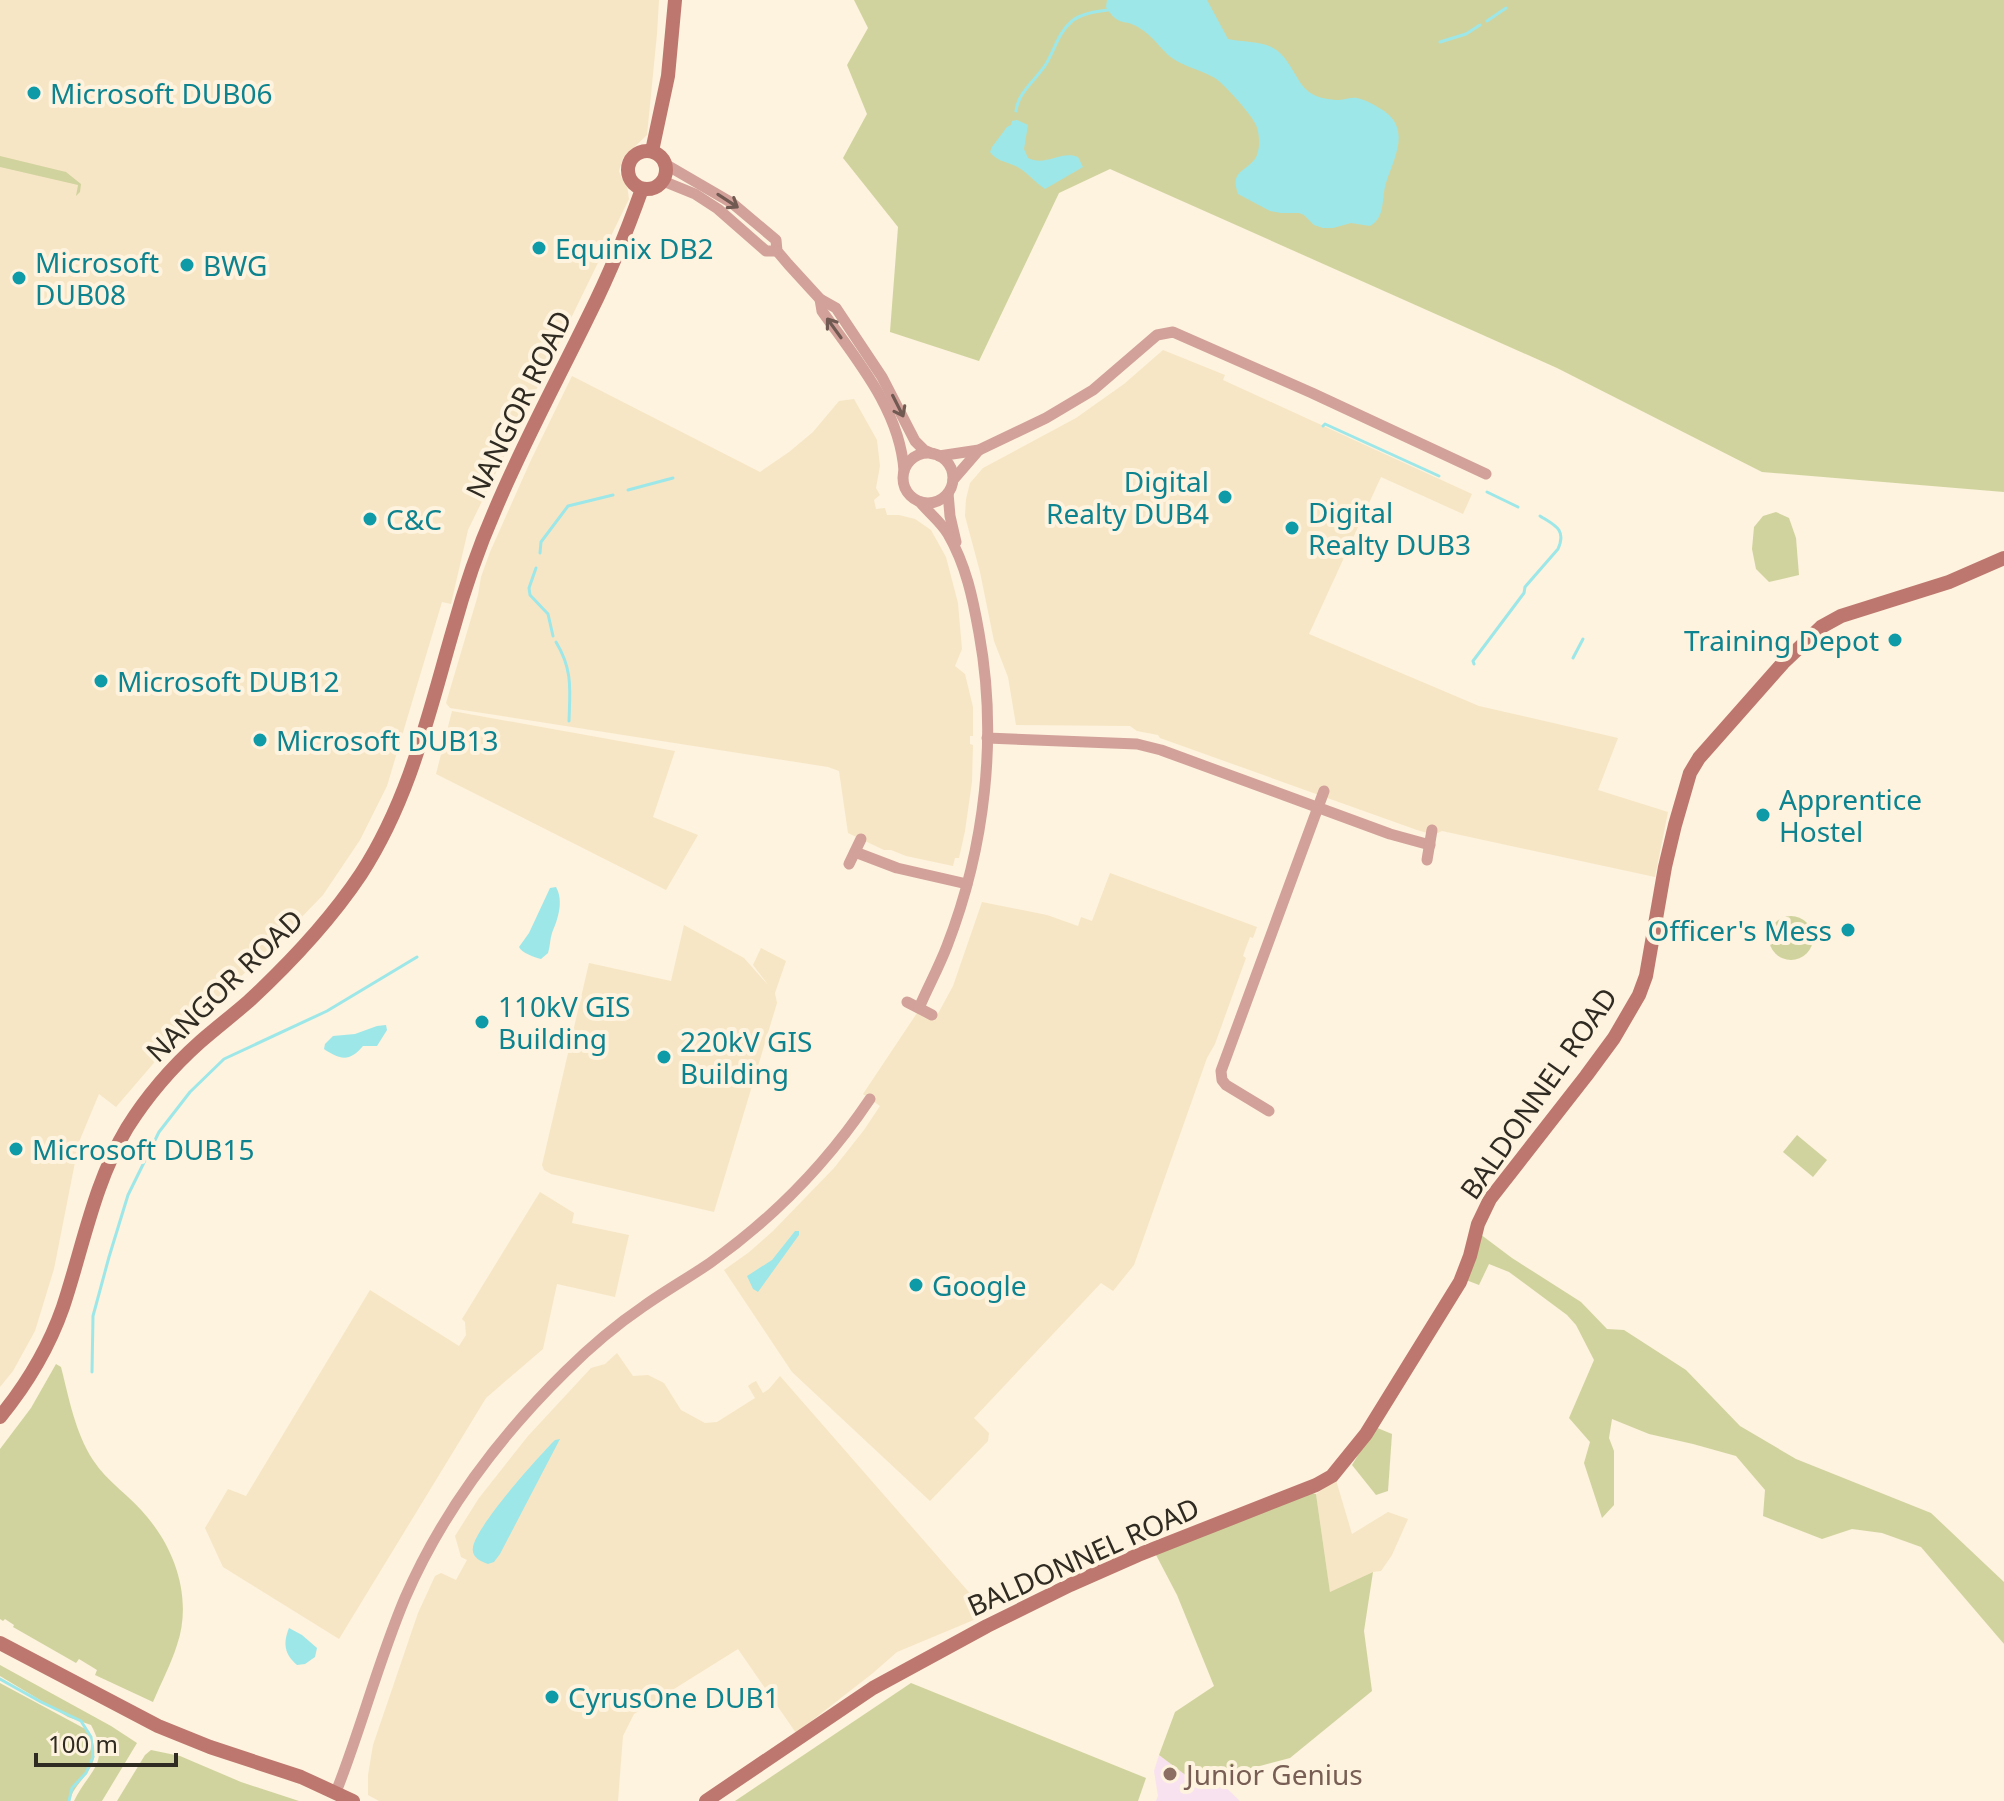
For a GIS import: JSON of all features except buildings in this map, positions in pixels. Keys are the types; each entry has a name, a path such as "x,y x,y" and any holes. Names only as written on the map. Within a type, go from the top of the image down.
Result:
{"street":[{"path":"652,151 668,76 675,0"},
{"path":"652,151 660,156 666,170 663,181 654,188 642,189 629,178 628,165 635,155 652,151"},
{"path":"665,164 732,203 776,240 777,251 820,299 836,308 882,377 915,441 949,465 953,480"},
{"path":"663,181 695,194 718,209 766,251 777,251"},
{"name":"NANGOR ROAD","path":"0,1417 20,1393 45,1349 63,1307 103,1178 133,1118 173,1067 293,959 322,928 381,840 416,760 472,569 495,510 535,421 591,311 642,189"},
{"path":"820,299 822,311 872,381 896,430 903,452 906,491 939,520 957,551"},
{"path":"904,471 919,455 979,450 1046,418 1093,390 1157,335 1173,332 1486,474"},
{"path":"920,502 942,499 953,480 979,450"},
{"path":"932,1015 913,1005 947,947 967,884 985,787 987,738 985,664 972,598 957,551 948,493"},
{"name":"BALDONNEL ROAD","path":"706,1801 873,1688 984,1627 1138,1555 1332,1476 1366,1434 1452,1296 1490,1199 1614,1038 1639,995 1646,976 1675,825 1690,773 1699,758 1783,663 1821,627 1841,616 1949,582 2004,558"},
{"path":"987,738 1137,744 1194,761 1390,834 1430,845"},
{"path":"1269,1111 1226,1085 1221,1071 1324,791"},
{"path":"1427,860 1432,830"},
{"path":"849,864 861,839"},
{"path":"855,852 897,868 967,884"},
{"path":"336,1792 405,1599 443,1524 493,1452 564,1372 613,1329 709,1264 770,1215 815,1170 854,1124 870,1099"},
{"path":"0,1643 154,1724 210,1747 272,1767 353,1801"}],"shaded area":[{"path":"0,0 659,0 647,135 623,158 619,171 627,185 629,199 468,530 451,604 442,602 387,786 360,840 323,895 268,952 183,1029 116,1107 99,1094 79,1142 54,1269 35,1331 13,1371 0,1387"},
{"path":"1163,350 1225,375 1223,380 1472,494 1463,514 1381,477 1309,634 1479,706 1618,738 1598,790 1668,812 1655,877 1442,831 1427,833 1130,726 1016,725 1008,677 994,641 965,516 970,483 983,468 1076,418 1124,384"},
{"path":"572,376 760,472 813,432 839,401 854,399 877,440 880,466 876,488 880,495 874,500 876,509 885,508 887,515 915,519 931,530 946,557 958,603 962,649 955,666 965,674 973,707 970,744 973,745 972,782 965,831 959,858 955,858 953,866 884,850 848,833 839,771 828,767 450,708 446,703 490,552"},
{"path":"452,711 675,751 653,817 698,835 666,890 436,774"},
{"path":"1110,873 1257,927 1245,950 1243,956 1246,958 1134,1265 1113,1291 1101,1283 974,1418 989,1433 988,1441 930,1501 792,1372 724,1270 773,1231 834,1168 864,1130 880,1106 863,1094 917,1013 934,1021 953,986 982,902 1047,915 1078,926 1081,917 1092,921"},
{"path":"684,925 744,958 769,986 753,965 761,948 786,961 775,993 777,1003 714,1212 551,1174 542,1165 589,963 671,981"},
{"path":"540,1192 574,1213 572,1223 629,1235 615,1297 557,1284 543,1349 486,1398 339,1639 223,1567 205,1528 228,1489 246,1496 370,1290 459,1346 466,1335 462,1319"},
{"path":"617,1353 633,1376 648,1375 664,1383 681,1410 705,1423 717,1422 755,1398 748,1386 752,1383 756,1381 763,1393 780,1376 988,1614 897,1652 796,1733 738,1649 634,1714 623,1736 618,1801 379,1801 368,1795 373,1745 418,1613 435,1576 441,1573 456,1580 467,1560 461,1557 455,1536 479,1498 528,1436 591,1368 605,1364"},
{"path":"1336,1480 1352,1534 1388,1512 1408,1519 1381,1571 1330,1593 1316,1494"},
{"name":"Junior Genius","path":"1159,1755 1196,1783 1216,1778 1240,1801 1156,1801 1154,1771"}],"green space":[{"path":"854,0 2004,0 2004,492 1762,472 1557,368 1110,169 1059,193 979,361 890,332 898,227 843,158 867,114 847,65 868,28"},
{"path":"0,156 66,172 81,184 80,192 76,196 78,185 0,167"},
{"path":"1776,512 1789,518 1796,538 1799,575 1769,582 1756,569 1752,549 1754,527 1763,516"},
{"path":"1791,916 1807,922 1813,938 1807,954 1791,960 1775,954 1769,938 1775,922"},
{"path":"1797,1135 1827,1160 1813,1177 1783,1152"},
{"path":"1480,1234 1581,1302 1607,1329 1624,1330 1686,1370 1740,1426 1796,1459 1931,1513 2004,1582 2004,1644 1921,1547 1882,1533 1852,1529 1822,1539 1763,1516 1765,1490 1736,1456 1649,1434 1612,1419 1609,1438 1614,1451 1614,1505 1602,1518 1584,1463 1590,1442 1569,1418 1594,1360 1576,1325 1567,1315 1509,1272 1489,1264 1479,1285 1466,1280"},
{"path":"56,1364 61,1367 73,1415 87,1449 99,1468 142,1510 158,1532 179,1578 183,1612 181,1628 172,1659 153,1702 95,1675 97,1670 79,1659 76,1663 13,1627 5,1619 0,1619 0,1449 31,1408"},
{"path":"1375,1427 1392,1434 1388,1491 1376,1495 1352,1465"},
{"path":"1306,1492 1316,1494 1330,1592 1373,1572 1364,1631 1372,1691 1290,1758 1196,1783 1159,1755 1175,1712 1214,1686 1177,1595 1155,1553"},
{"path":"0,1665 137,1743 102,1801 74,1801 99,1758 97,1738 91,1725 68,1717 0,1676"},
{"path":"0,1683 89,1731 93,1762 69,1801 0,1801"},
{"path":"911,1683 1146,1778 1138,1801 735,1801"},
{"path":"151,1750 180,1756 241,1782 299,1801 117,1801"}],"water":[{"path":"1107,0 1207,0 1228,39 1275,49 1312,94 1332,100 1357,98 1384,111 1397,127 1399,136 1379,218 1370,226 1351,223 1323,228 1299,213 1270,211 1238,194 1237,177 1255,159 1258,151 1258,131 1252,118 1217,80 1173,59 1145,32 1115,18 1106,7"},
{"path":"1012,121 1028,125 1024,149 1028,158 1041,161 1072,155 1078,157 1083,167 1045,189 1018,167 995,157 990,152 992,147"},
{"path":"556,887 560,898 558,916 548,953 541,959 519,947 550,888"},
{"path":"386,1025 387,1030 377,1046 363,1046 349,1057 340,1057 324,1049 333,1036 355,1034"},
{"path":"795,1231 799,1231 799,1235 758,1292 753,1289 747,1276 772,1260"},
{"path":"560,1439 500,1554 488,1564 479,1560 473,1553 473,1547 485,1523 536,1461 555,1440"},
{"path":"289,1628 317,1648 315,1657 305,1664 297,1665 287,1652 285,1643"}],"waterway":[{"path":"1487,21 1506,8"},
{"path":"1016,111 1020,98 1046,64 1067,26 1080,16 1108,10"},
{"path":"1440,42 1466,34 1480,25"},
{"path":"1323,426 1325,424 1439,476"},
{"path":"628,490 673,478"},
{"path":"1487,492 1518,507"},
{"path":"540,553 541,542 568,506 613,495"},
{"path":"1474,664 1473,661 1524,593 1525,587 1558,549 1560,532 1540,516"},
{"path":"536,568 529,588 530,595 548,614 553,636"},
{"path":"1573,658 1583,639"},
{"path":"556,642 568,671 569,721"},
{"path":"92,1372 93,1316 128,1195 159,1132 190,1092 224,1059 327,1011 417,957"},
{"path":"0,1679 81,1721 91,1737 93,1757 86,1773 72,1788 69,1801"}],"place":[{"name":"Microsoft DUB06","path":"34,93"},
{"name":"Equinix DB2","path":"539,248"},
{"name":"BWG","path":"187,265"},
{"name":"Microsoft DUB08","path":"19,278"},
{"name":"Digital Realty DUB4","path":"1225,497"},
{"name":"C&C","path":"370,519"},
{"name":"Digital Realty DUB3","path":"1292,528"},
{"name":"Training Depot","path":"1895,640"},
{"name":"Microsoft DUB12","path":"101,681"},
{"name":"Microsoft DUB13","path":"260,740"},
{"name":"Apprentice Hostel","path":"1763,815"},
{"name":"Officer's Mess","path":"1848,930"},
{"name":"110kV GIS Building","path":"482,1022"},
{"name":"220kV GIS Building","path":"664,1057"},
{"name":"Microsoft DUB15","path":"16,1149"},
{"name":"Google","path":"916,1285"},
{"name":"CyrusOne DUB1","path":"552,1697"},
{"name":"Junior Genius","path":"1170,1774"}]}
